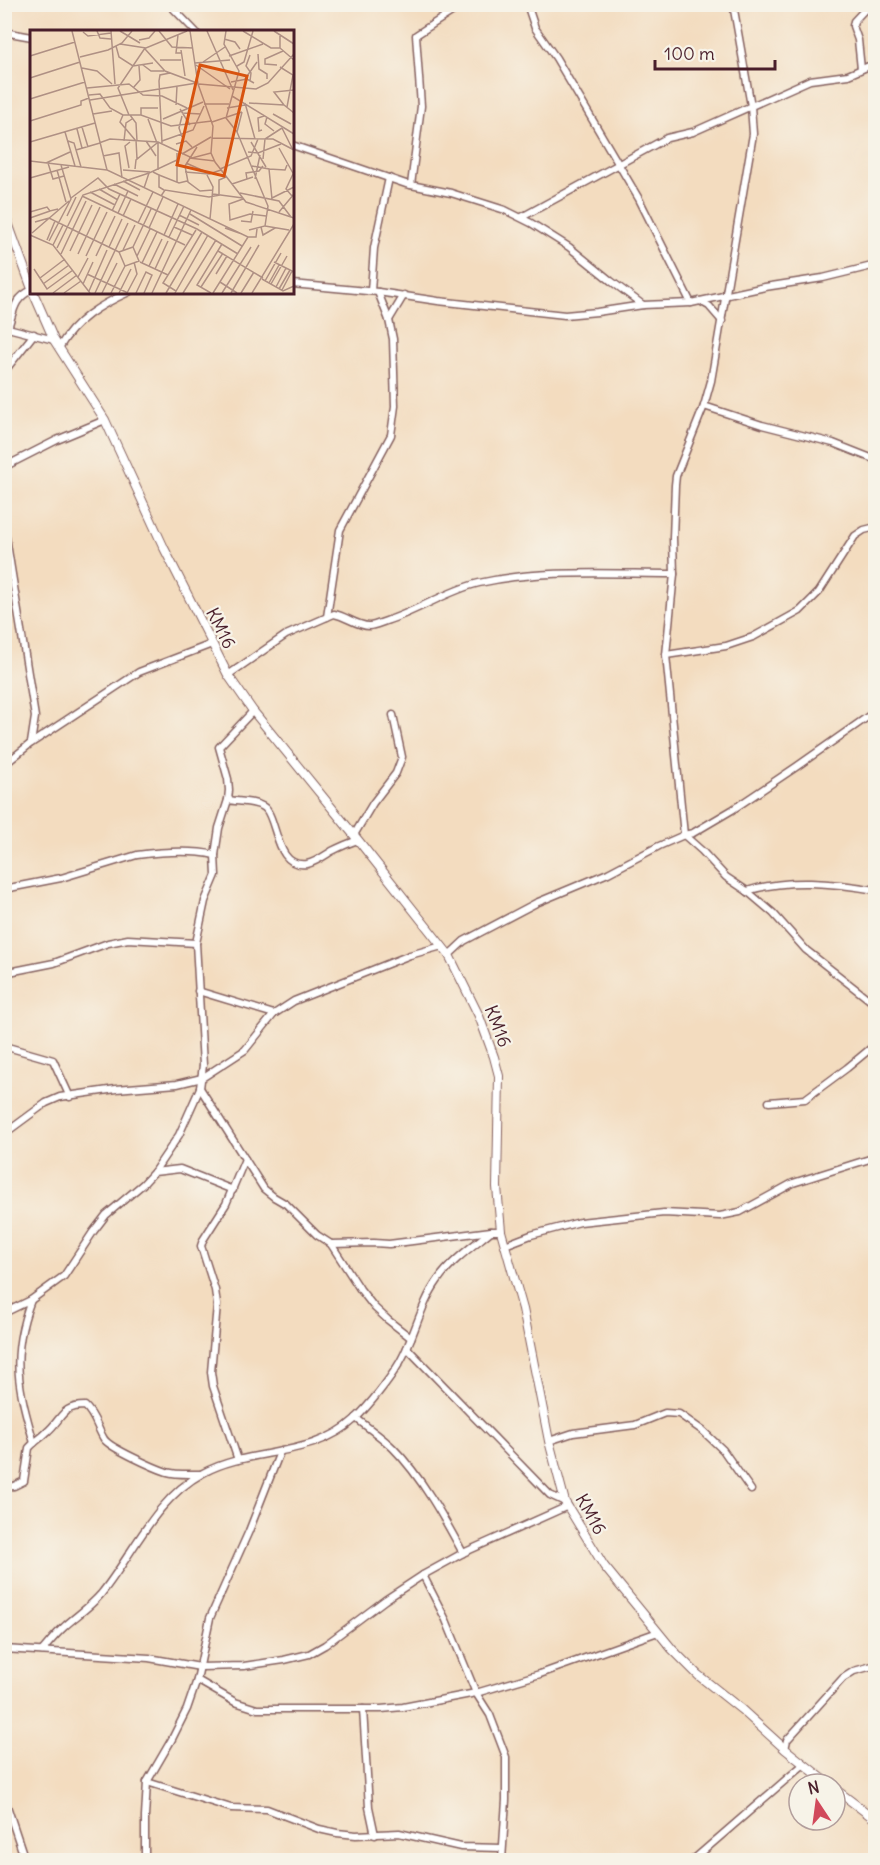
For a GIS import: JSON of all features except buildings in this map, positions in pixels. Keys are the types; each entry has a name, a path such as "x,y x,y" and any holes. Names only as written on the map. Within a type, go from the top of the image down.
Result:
{"street":[{"path":"169,4 194,30"},
{"path":"411,185 421,106 416,35 464,4"},
{"path":"527,4 535,28 556,58 620,165 661,239 691,303"},
{"path":"733,4 751,106 753,134 711,381 704,406 676,476 674,573 666,655 684,835 726,877 773,913 806,950 876,1005"},
{"path":"861,69 854,21 870,4"},
{"path":"4,32 30,37"},
{"path":"522,218 667,138 693,132 810,80 848,75 876,63"},
{"path":"294,146 411,185 451,193 505,210 569,247 643,305"},
{"path":"327,617 340,530 391,435 395,391 393,339 389,320 374,291 374,248 389,178"},
{"name":"KM16","path":"4,212 30,285"},
{"path":"294,284 374,291 438,301 565,315 643,305 691,303 765,287 822,278 876,265"},
{"path":"30,292 21,295 6,327 34,334 56,344 86,316 105,303 125,294"},
{"name":"KM16","path":"33,294 56,344 105,420 164,548 228,675 253,711 449,955 479,1016 499,1077 497,1187 501,1232 523,1309 549,1441 566,1504 604,1566 658,1632 698,1676 742,1710 814,1772"},
{"path":"389,320 404,296"},
{"path":"699,301 709,306 722,321"},
{"path":"4,372 34,334"},
{"path":"704,406 762,425 833,443 876,460"},
{"path":"4,467 57,440 105,420"},
{"path":"666,655 726,645 753,637 800,611 819,592 855,536 864,530 876,527"},
{"path":"5,531 35,717 30,744"},
{"path":"228,675 286,635 334,614 364,626 371,626 397,618 453,591 510,578 554,574 674,573"},
{"path":"4,765 30,744 139,672 212,644"},
{"path":"4,1313 31,1300 64,1276 106,1215 154,1172 178,1135 200,1088 203,1065 196,943 205,901 216,875 215,855 219,828 228,800 228,779 219,747 253,711"},
{"path":"449,955 464,941 510,917 561,892 608,873 641,854 693,833 732,810 876,711"},
{"path":"228,800 264,807 269,813 280,847 290,860 306,864 317,860 356,837 373,803 396,773 402,757 393,715"},
{"path":"4,889 61,878 137,855 205,853 215,855"},
{"path":"747,891 761,886 779,884 842,885 876,890"},
{"path":"4,974 54,963 108,943 128,939 196,943"},
{"path":"4,1134 52,1100 116,1089 177,1084 202,1078 250,1046 274,1014 294,1001 442,946"},
{"path":"198,992 274,1014"},
{"path":"769,1102 805,1099 876,1044"},
{"path":"4,1046 53,1060 70,1096"},
{"path":"200,1088 264,1189 286,1204 317,1234 331,1244 374,1307 411,1338"},
{"path":"505,1245 531,1234 580,1222 664,1213 720,1216 740,1212 793,1183 876,1157"},
{"path":"238,1460 213,1386 211,1372 217,1305 215,1290 201,1246 219,1218 245,1159"},
{"path":"154,1172 180,1169 233,1190"},
{"path":"4,1487 14,1486 24,1481 29,1448 49,1431 66,1409 74,1406 85,1406 91,1411 105,1440 114,1448 165,1472 179,1474 200,1474 238,1460 310,1445 340,1432 356,1418 400,1362 438,1278 491,1231"},
{"path":"331,1244 389,1244 491,1231 501,1232"},
{"path":"31,1300 22,1324 17,1357 21,1398 33,1443"},
{"path":"406,1348 550,1495 566,1504"},
{"path":"549,1441 573,1433 635,1425 665,1413 678,1414 703,1431 723,1450 751,1490"},
{"path":"356,1418 392,1447 406,1462 449,1527 463,1553"},
{"path":"145,1860 144,1825 147,1782 187,1709 197,1680 210,1618 280,1452"},
{"path":"42,1651 101,1593 122,1566 152,1518 200,1474"},
{"path":"4,1649 149,1658 200,1667 244,1666 309,1654 423,1575 463,1553 566,1504"},
{"path":"423,1575 446,1620 476,1694 490,1715 506,1757 502,1860"},
{"path":"197,1680 235,1702 257,1708 403,1707 476,1694 658,1632"},
{"path":"785,1749 788,1740 843,1678 854,1671 876,1665"},
{"path":"363,1709 369,1807 375,1835"},
{"path":"693,1860 804,1764"},
{"path":"147,1782 231,1808 267,1809 319,1829 356,1835 411,1834 441,1844 502,1848"},
{"path":"4,1797 25,1860"},
{"path":"847,1798 876,1820"}]}
